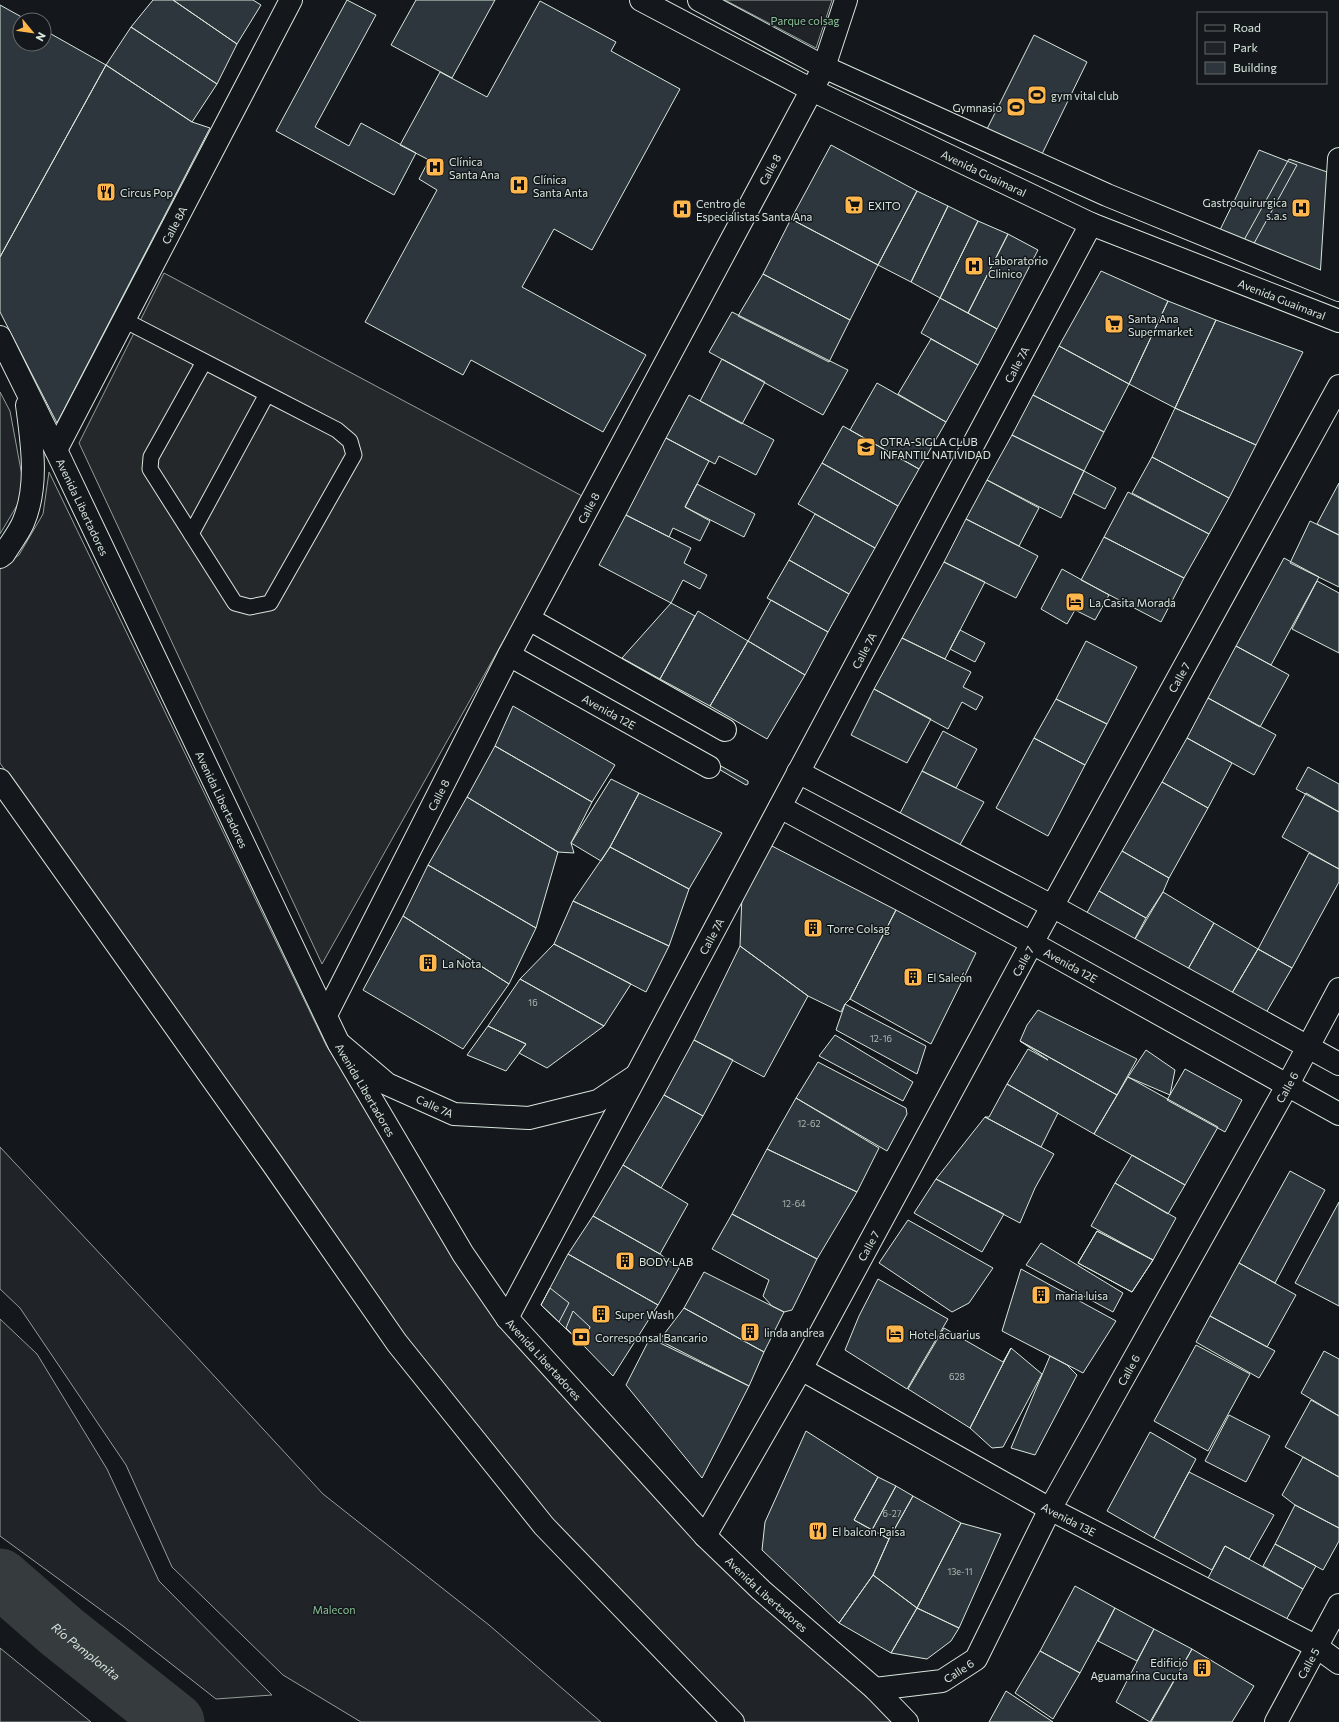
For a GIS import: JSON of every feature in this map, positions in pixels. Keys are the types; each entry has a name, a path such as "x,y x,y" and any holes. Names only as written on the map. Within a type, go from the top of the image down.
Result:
{"street":[{"name":"Calle 8A","path":"56,450 291,0"},
{"name":"Avenida Guaimaral","path":"641,0 812,90 1091,224 1339,320"},
{"path":"699,0 824,67 1107,195 1335,288 1339,158"},
{"name":"Calle 8","path":"326,1015 509,655 824,67 846,0"},
{"name":"Calle 7A","path":"507,1318 1091,224"},
{"name":"Avenida Libertadores","path":"0,337 56,450 339,1044 463,1254 507,1318 705,1536 761,1590 875,1689 907,1722"},
{"name":"Calle 7","path":"705,1536 801,1369 1052,906 1339,386"},
{"path":"0,557 4,554 23,523 31,494 33,452 25,387"},
{"path":"529,619 725,730"},
{"name":"Avenida 12E","path":"509,655 709,767"},
{"path":"798,772 1052,906 1307,1048 1339,1064"},
{"path":"0,780 272,1163 397,1343 544,1526 733,1722"},
{"name":"Avenida 12E","path":"780,807 1032,943 1339,1114"},
{"name":"Calle 6","path":"875,1689 942,1681 976,1659 1050,1509 1287,1086 1339,989"},
{"name":"Calle 7A","path":"339,1044 387,1084 454,1114 529,1118 598,1101 636,1077"},
{"name":"Avenida 13E","path":"801,1369 1050,1509 1317,1647 1339,1663"},
{"name":"Calle 5","path":"1276,1722 1339,1604"}],"lane":[{"path":"124,320 337,430 350,441 354,455 270,603 250,607 235,603 150,469 151,457 204,362"},
{"path":"191,534 267,394"}],"green space":[{"name":"Parque colsag","path":"725,0 832,0 816,48"},
{"path":"0,392 10,411 25,492 0,534"},
{"path":"49,472 326,1045 501,1320 754,1599 877,1704 895,1722 743,1722 551,1523 413,1351 0,763 0,569 19,555 43,514"},
{"name":"Malecon","path":"0,1147 323,1494 489,1625 601,1722 361,1722 283,1675 172,1567 126,1465 20,1308 0,1289"},
{"path":"0,1319 37,1354 107,1469 159,1581 272,1695 216,1699 123,1626 0,1536"},
{"path":"0,1648 91,1722 0,1722"}],"shaded area":[{"path":"164,273 584,497 322,964 79,443"}],"building":[{"path":"153,0 173,0 237,44 217,84 131,27"},
{"path":"173,0 253,0 261,5 237,44"},
{"path":"347,0 376,15 315,127 349,146 361,123 416,153 394,195 276,131"},
{"path":"416,0 495,0 452,78 391,45"},
{"path":"540,1 616,42 611,51 680,89 592,250 554,229 522,287 646,355 603,432 471,360 463,375 365,322 437,190 419,179 429,160 400,145 440,72 487,97"},
{"path":"0,5 13,12 12,52 52,52 52,35 106,65 0,257"},
{"path":"131,27 217,84 192,122 106,65"},
{"name":"gym vital club","path":"1034,35 1087,62 1042,154 987,129"},
{"name":"Circus Pop","path":"106,65 192,122 210,128 57,423 0,312 0,257"},
{"name":"EXITO","path":"831,145 917,191 878,265 791,219"},
{"path":"1259,150 1297,165 1252,247 1219,232"},
{"name":"Gastroquirurgica s.a.s","path":"1289,159 1339,176 1339,282 1244,240"},
{"path":"917,191 948,206 911,282 878,265"},
{"path":"948,206 978,221 940,298 911,282"},
{"path":"791,219 878,265 850,320 763,274"},
{"name":"Laboratorio Clinico","path":"978,221 1008,234 968,313 940,298"},
{"path":"1008,234 1038,250 997,329 968,313"},
{"name":"Santa Ana Supermarket","path":"1101,271 1168,301 1129,384 1059,346"},
{"path":"763,274 850,320 829,362 738,316"},
{"path":"940,298 997,329 978,365 921,333"},
{"path":"1168,301 1216,320 1175,408 1129,384"},
{"path":"732,312 848,370 823,415 709,352"},
{"path":"1216,320 1303,352 1256,445 1175,408"},
{"path":"931,339 978,365 946,422 898,394"},
{"path":"1059,346 1129,384 1104,432 1033,395"},
{"path":"722,359 765,382 742,424 700,401"},
{"path":"877,383 946,422 919,469 850,430"},
{"path":"689,395 774,440 756,475 719,456 715,464 666,438"},
{"path":"1033,395 1104,432 1084,471 1012,435"},
{"path":"1175,408 1256,445 1229,498 1152,457"},
{"path":"843,426 919,469 898,506 822,463"},
{"path":"1012,435 1084,471 1061,518 987,480"},
{"path":"666,438 709,461 685,507 710,521 700,541 673,528 669,537 626,515"},
{"path":"1152,457 1229,498 1209,534 1132,493"},
{"path":"822,463 898,506 875,548 798,504"},
{"path":"1084,471 1116,488 1105,509 1073,493"},
{"path":"987,480 1039,508 1019,546 966,519"},
{"path":"1339,483 1339,535 1317,524"},
{"path":"697,484 755,514 744,537 685,507"},
{"path":"1128,492 1209,534 1184,578 1104,537"},
{"path":"815,514 875,548 849,594 789,560"},
{"path":"626,515 691,548 684,563 707,575 700,589 683,580 671,603 599,565"},
{"path":"966,519 1038,556 1016,598 944,562"},
{"path":"1310,521 1339,535 1339,587 1290,563"},
{"path":"1104,537 1184,578 1161,622 1081,580"},
{"path":"1284,558 1319,577 1271,665 1236,646"},
{"path":"789,560 849,594 828,632 767,598"},
{"path":"944,562 985,582 945,659 902,638"},
{"name":"La Casita Morada","path":"1062,569 1109,595 1095,620 1075,610 1067,624 1041,609"},
{"path":"1317,581 1339,593 1339,653 1292,629"},
{"path":"771,600 828,632 805,675 748,641"},
{"path":"671,603 695,616 660,679 622,658"},
{"path":"698,611 748,641 710,706 660,679"},
{"path":"960,630 985,643 975,662 950,649"},
{"path":"902,638 971,672 963,687 983,697 976,710 962,702 948,729 874,689"},
{"path":"748,641 805,675 767,739 710,706"},
{"path":"1086,641 1137,667 1107,724 1056,699"},
{"path":"1236,646 1289,675 1260,727 1208,698"},
{"path":"874,689 931,719 907,763 851,735"},
{"path":"1208,698 1276,735 1254,775 1187,738"},
{"path":"1056,699 1107,724 1085,765 1034,738"},
{"path":"513,706 615,765 592,802 495,746"},
{"path":"943,731 977,749 956,788 922,771"},
{"path":"665,735 748,781 748,784 746,785 664,737"},
{"path":"1034,738 1085,765 1048,836 996,808"},
{"path":"1187,738 1232,763 1208,808 1162,782"},
{"path":"495,746 592,802 571,843 574,853 558,852 467,797"},
{"path":"1308,767 1339,784 1339,812 1296,789"},
{"path":"922,771 984,802 957,850 896,821"},
{"path":"611,779 639,793 601,861 571,843"},
{"path":"1162,782 1208,808 1169,878 1122,851"},
{"path":"639,793 722,833 689,889 610,847"},
{"path":"1306,793 1339,812 1339,869 1282,837"},
{"path":"467,797 558,852 536,928 428,865"},
{"name":"Torre Colsag","path":"770,845 896,910 850,999 845,1004 841,1012 808,996 740,946 742,895"},
{"path":"610,847 689,889 669,946 573,901"},
{"path":"1122,851 1169,878 1163,892 1146,918 1099,891"},
{"path":"1309,853 1339,869 1339,882 1292,968 1258,949"},
{"path":"428,865 536,928 509,984 403,916"},
{"path":"1099,891 1146,918 1131,946 1084,918"},
{"path":"1163,892 1214,923 1184,976 1131,946"},
{"path":"573,901 669,946 646,992 554,944"},
{"name":"El Saleón","path":"896,910 976,953 931,1044 850,999"},
{"name":"La Nota","path":"403,916 509,984 463,1049 363,990"},
{"path":"1214,923 1258,949 1229,998 1184,976"},
{"path":"554,944 631,984 604,1026 520,979"},
{"path":"740,946 808,996 764,1077 694,1040"},
{"path":"1258,949 1292,968 1263,1018 1229,998"},
{"path":"520,979 604,1026 547,1068 519,1053 526,1044 488,1026"},
{"path":"845,1004 926,1046 917,1074 836,1030"},
{"path":"1038,1010 1137,1059 1117,1095 1020,1041 1027,1025"},
{"path":"488,1026 526,1044 506,1071 467,1055"},
{"path":"835,1035 913,1082 903,1101 819,1056"},
{"path":"694,1040 733,1060 703,1116 664,1095"},
{"path":"1020,1041 1117,1095 1094,1134 1007,1084 1028,1049 1048,1060"},
{"path":"1146,1050 1175,1070 1170,1095 1128,1077"},
{"path":"818,1062 906,1108 907,1114 887,1151 796,1098"},
{"path":"1185,1069 1242,1100 1225,1132 1167,1100"},
{"path":"1128,1077 1218,1127 1185,1185 1094,1134"},
{"path":"1007,1084 1058,1113 1041,1147 985,1117 989,1117"},
{"path":"664,1095 703,1116 661,1188 623,1165"},
{"path":"796,1098 879,1148 857,1192 767,1149"},
{"path":"985,1117 1054,1154 1035,1188 1020,1223 936,1179"},
{"path":"767,1149 857,1192 817,1259 732,1214"},
{"path":"1132,1155 1185,1185 1168,1214 1115,1183"},
{"path":"623,1165 688,1204 660,1254 593,1216"},
{"path":"1290,1171 1325,1190 1275,1283 1239,1263"},
{"path":"936,1179 1004,1214 982,1252 914,1213"},
{"path":"1115,1183 1176,1218 1153,1260 1091,1226"},
{"path":"1339,1202 1339,1306 1295,1283"},
{"path":"732,1214 817,1259 792,1310 784,1312 772,1306 763,1296 769,1280 712,1249"},
{"name":"BODY LAB","path":"593,1216 660,1254 679,1268 658,1305 568,1254"},
{"path":"908,1220 993,1268 969,1303 952,1312 879,1263"},
{"path":"1097,1231 1153,1260 1132,1292 1078,1263"},
{"path":"1097,1231 1153,1260 1132,1292 1078,1263"},
{"path":"1041,1243 1123,1293 1113,1312 1026,1265"},
{"name":"Super Wash","path":"568,1254 658,1305 613,1376 541,1305"},
{"path":"1239,1263 1296,1295 1267,1347 1210,1316"},
{"name":"maria luisa","path":"1021,1269 1116,1321 1083,1373 1002,1331"},
{"name":"linda andrea","path":"704,1272 784,1312 764,1352 684,1308"},
{"name":"Hotel acuarius","path":"878,1279 948,1319 907,1389 845,1350 859,1316"},
{"path":"550,1288 569,1303 559,1322 541,1305"},
{"path":"684,1308 764,1352 749,1386 658,1342"},
{"name":"Corresponsal Bancario","path":"573,1311 590,1327 584,1346 566,1328"},
{"path":"1210,1316 1275,1351 1259,1378 1196,1342"},
{"path":"944,1328 1003,1362 1011,1348 970,1428 908,1389"},
{"path":"651,1336 749,1386 702,1478 626,1385"},
{"path":"1196,1345 1250,1374 1208,1451 1154,1421"},
{"path":"1011,1348 1042,1374 1003,1447 992,1448 970,1428"},
{"path":"1324,1351 1339,1359 1339,1416 1301,1393"},
{"path":"1050,1356 1067,1365 1077,1375 1035,1455 1011,1448"},
{"path":"1311,1400 1339,1416 1339,1477 1285,1447"},
{"path":"1229,1415 1270,1436 1246,1482 1205,1461"},
{"name":"El balcon Paisa","path":"806,1431 878,1477 854,1520 889,1539 873,1575 839,1623 762,1550 765,1522"},
{"path":"1150,1432 1196,1459 1154,1538 1107,1511"},
{"path":"1303,1457 1339,1477 1339,1528 1295,1505 1282,1495"},
{"path":"1189,1472 1274,1515 1249,1559 1225,1546 1212,1570 1154,1538"},
{"path":"878,1477 896,1486 872,1530 854,1520"},
{"path":"896,1486 913,1496 889,1539 872,1530"},
{"path":"913,1496 961,1523 917,1608 873,1575 889,1539"},
{"path":"1295,1505 1339,1528 1339,1541 1323,1570 1275,1544"},
{"path":"961,1523 1001,1534 959,1628 917,1608"},
{"path":"1275,1544 1316,1566 1303,1589 1263,1566"},
{"path":"1225,1546 1303,1589 1285,1622 1207,1580"},
{"path":"873,1575 917,1608 891,1653 839,1623"},
{"path":"1075,1586 1115,1608 1080,1673 1040,1651"},
{"path":"917,1608 959,1628 951,1641 927,1659 891,1653"},
{"path":"1115,1608 1154,1629 1137,1661 1098,1641"},
{"path":"1154,1629 1192,1649 1150,1722 1116,1702"},
{"name":"Edificio Aguamarina Cucuta","path":"1192,1649 1254,1686 1232,1722 1151,1722"},
{"path":"1040,1651 1080,1673 1053,1719 1015,1693"},
{"path":"1006,1691 1053,1722 989,1722"}],"waterway":[{"name":"Río Pamplonita","path":"0,1578 62,1632 175,1722"}],"place":[{"name":"gym vital club","path":"1037,95"},
{"name":"Gymnasio","path":"1016,107"},
{"name":"Clínica Santa Ana","path":"435,167"},
{"name":"Clínica Santa Anta","path":"519,185"},
{"name":"Circus Pop","path":"106,192"},
{"name":"EXITO","path":"854,205"},
{"name":"Gastroquirurgica s.a.s","path":"1301,208"},
{"name":"Centro de Especialistas Santa Ana","path":"682,209"},
{"name":"Laboratorio Clinico","path":"974,266"},
{"name":"Santa Ana Supermarket","path":"1114,324"},
{"name":"OTRA-SIGLA CLUB INFANTIL NATIVIDAD","path":"866,447"},
{"name":"La Casita Morada","path":"1075,602"},
{"name":"Torre Colsag","path":"813,928"},
{"name":"La Nota","path":"428,963"},
{"name":"El Saleón","path":"913,977"},
{"name":"BODY LAB","path":"625,1261"},
{"name":"maria luisa","path":"1041,1295"},
{"name":"Super Wash","path":"601,1314"},
{"name":"linda andrea","path":"750,1332"},
{"name":"Hotel acuarius","path":"895,1334"},
{"name":"Corresponsal Bancario","path":"581,1337"},
{"name":"El balcon Paisa","path":"818,1531"},
{"name":"Edificio Aguamarina Cucuta","path":"1202,1668"}]}
